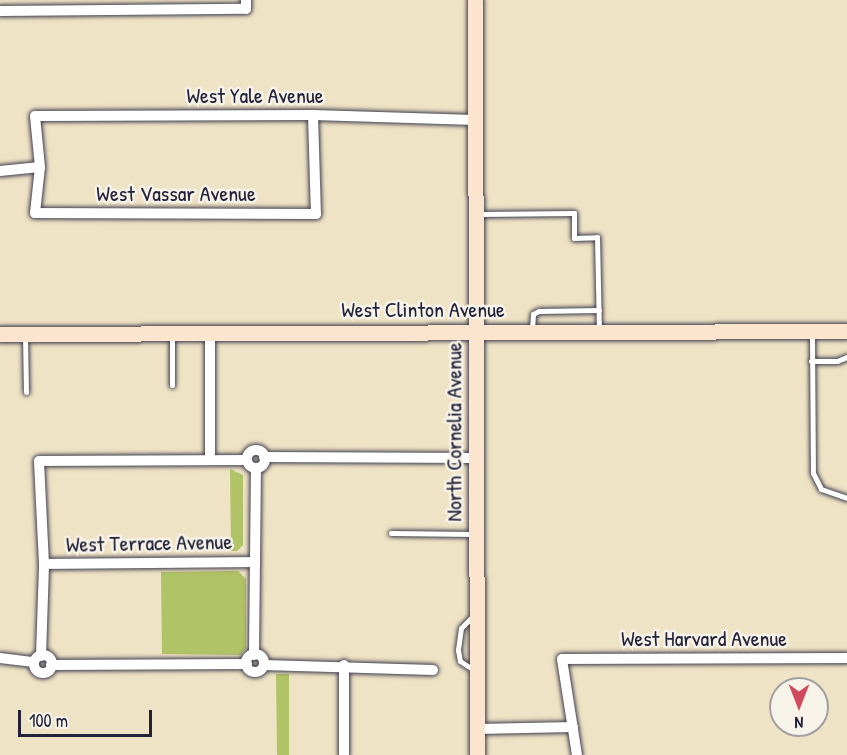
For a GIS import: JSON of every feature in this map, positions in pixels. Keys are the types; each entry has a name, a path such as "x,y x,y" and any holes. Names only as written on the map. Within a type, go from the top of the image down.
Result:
{"main road":[{"name":"North Cornelia Avenue","path":"475,0 477,755"},
{"name":"West Clinton Avenue","path":"0,334 847,331"}],"street":[{"path":"0,11 246,4"},
{"name":"West Yale Avenue","path":"40,167 35,116 313,115 475,120"},
{"name":"West Vassar Avenue","path":"40,167 35,213 316,214 313,115"},
{"path":"0,171 40,167"},
{"path":"210,333 210,460"},
{"path":"247,460 253,451 264,457 476,458"},
{"path":"0,658 48,658 51,664 247,664 255,655 256,468 264,457"},
{"path":"38,659 44,564 39,461 247,460 256,468"},
{"name":"West Terrace Avenue","path":"44,564 255,562"},
{"path":"255,655 262,657 264,664"},
{"name":"West Harvard Avenue","path":"573,727 562,659 847,658"},
{"path":"247,664 254,672 264,664 344,665 433,670"},
{"path":"344,665 344,755"},
{"path":"477,729 573,727 577,755"}],"lane":[{"path":"475,214 574,213 574,238 597,237 599,332"},
{"path":"532,332 532,314 539,311 599,310"},
{"path":"812,331 813,473 821,489 847,498"},
{"path":"25,333 26,392"},
{"path":"172,333 172,385"},
{"path":"812,361 837,361 847,357"},
{"path":"391,534 477,534"}],"green space":[{"path":"230,469 243,475 243,545 237,551 231,551"},
{"path":"238,571 246,579 246,648 240,655 162,654 161,572"},
{"path":"276,674 289,674 289,755 277,755"}]}
